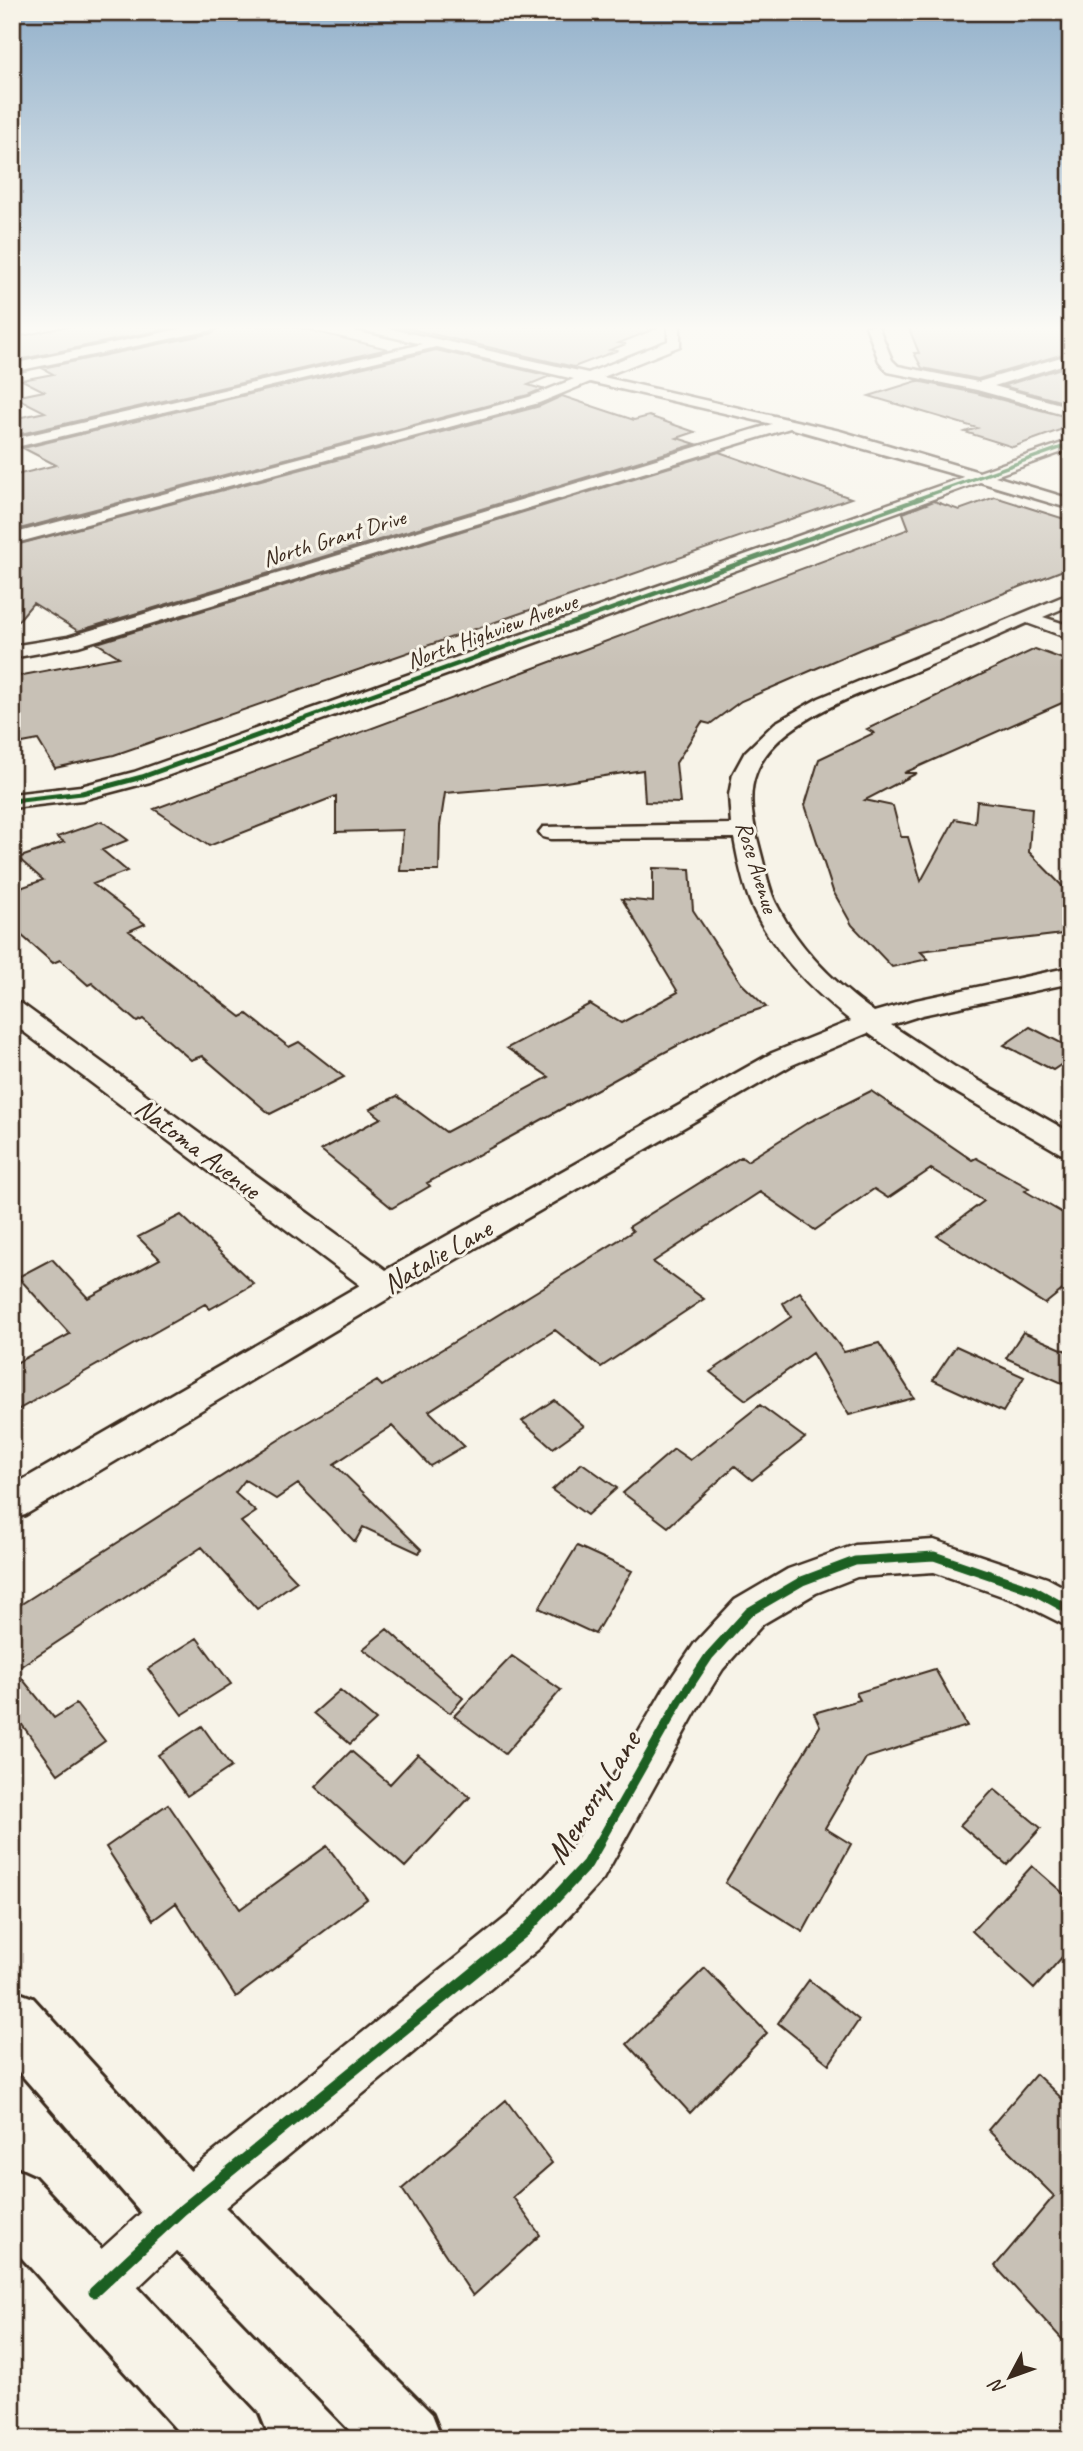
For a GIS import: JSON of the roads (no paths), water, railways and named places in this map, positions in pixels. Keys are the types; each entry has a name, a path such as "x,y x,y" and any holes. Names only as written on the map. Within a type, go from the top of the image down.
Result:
{"main road":[{"path":"12,2019 182,2210 407,2439"},
{"path":"12,2199 94,2292 232,2439"}],"street":[{"path":"12,539 382,440"},
{"name":"North Grant Drive","path":"12,652 71,642 734,440"},
{"path":"855,440 1071,504"},
{"name":"North Highview Avenue","path":"12,801 82,793 142,777 1071,444"},
{"name":"Rose Avenue","path":"1071,598 825,702 789,721 754,751 743,771 739,801 743,831 765,906 785,938 818,978 869,1023 959,1081 1071,1146"},
{"path":"1027,617 1071,633"},
{"path":"551,832 743,831"},
{"name":"Natalie Lane","path":"12,1504 384,1286 782,1059 869,1023 970,995 1071,975"},
{"name":"Natoma Avenue","path":"12,1010 384,1286"},
{"name":"Memory Lane","path":"94,2292 182,2210 525,1931 587,1864 680,1700 709,1656 749,1612 802,1581 855,1561 934,1556 1033,1590 1071,1611"}]}
